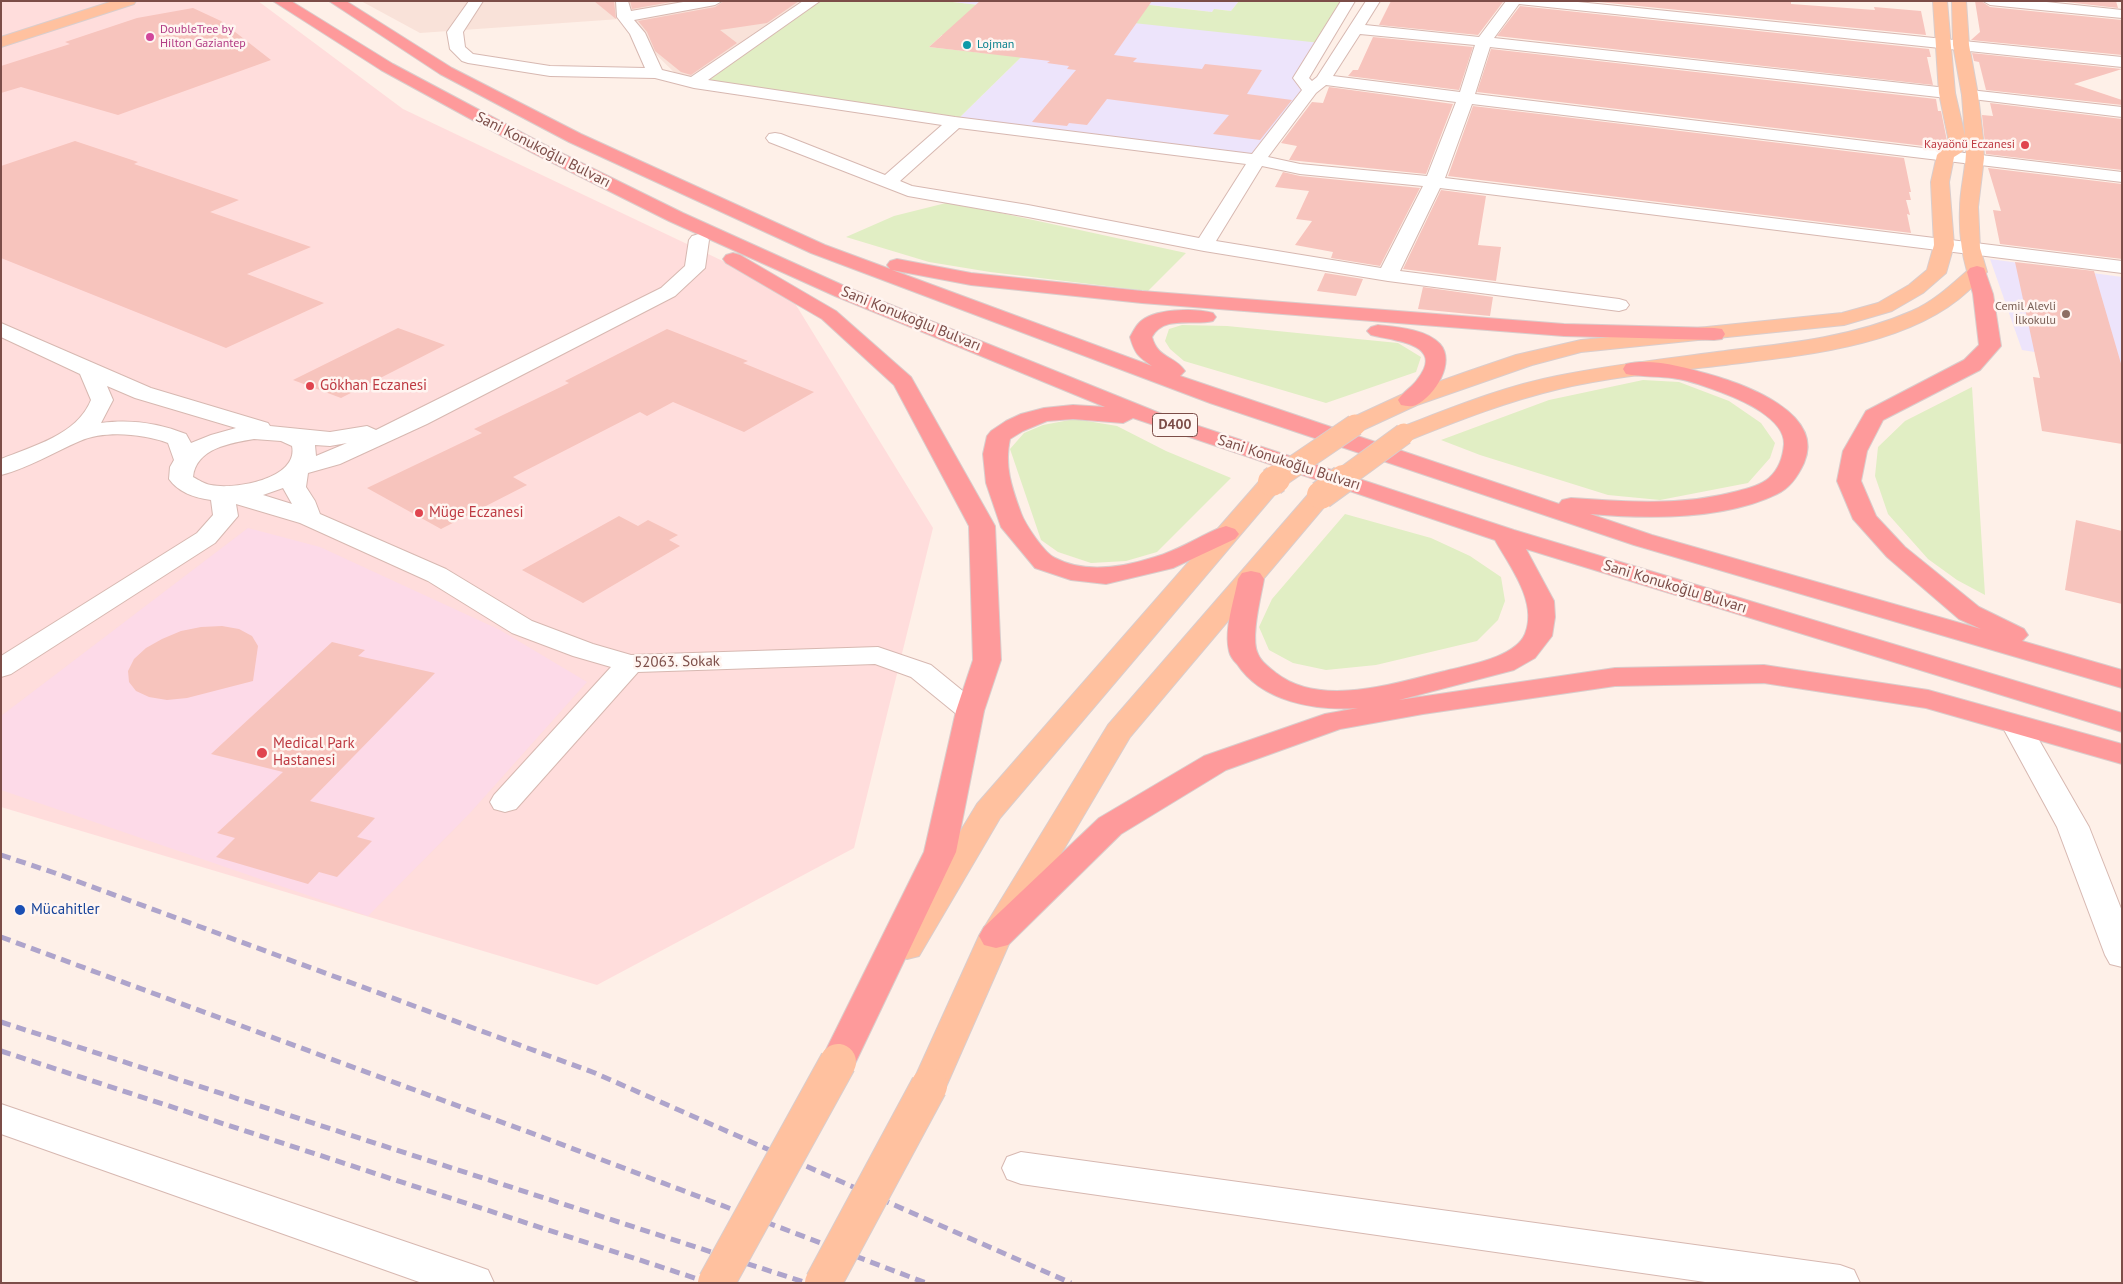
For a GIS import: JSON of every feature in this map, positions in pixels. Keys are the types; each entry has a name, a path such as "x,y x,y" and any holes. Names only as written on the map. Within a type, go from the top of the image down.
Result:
{"highway":[{"name":"Sani Konukoğlu Bulvarı","path":"280,1 386,67 539,149 676,217 842,292 1154,419 1506,535 2122,723"},
{"name":"Sani Konukoğlu Bulvarı","path":"336,1 446,71 558,129 818,249 1218,398 1643,540 2085,669 2122,678"},
{"path":"676,217 699,240 829,315 903,382 982,526 987,660 970,711 940,852 838,1062"},
{"path":"818,249 971,279 1142,297 1564,330 1714,334"},
{"path":"1977,272 1983,294 1990,346 1972,365 1874,416 1855,451 1849,481 1865,519 1896,552 1969,613 2085,669"},
{"path":"1218,398 1145,351 1141,337 1147,327 1175,317 1224,316 1348,327 1418,338 1429,345 1436,356 1435,366 1427,381 1409,400"},
{"path":"1527,501 1630,510 1715,505 1755,494 1774,486 1785,475 1797,448 1796,436 1790,425 1762,403 1712,381 1674,372 1634,369"},
{"path":"1154,419 1076,411 1044,413 1015,424 999,436 995,454 998,483 1014,526 1044,563 1071,572 1106,576 1164,563 1226,534"},
{"path":"1251,579 1242,634 1244,653 1254,669 1274,685 1305,696 1342,700 1377,697 1504,664 1525,652 1538,636 1542,617 1541,601 1506,535"},
{"path":"996,936 1110,826 1215,763 1335,721 1423,705 1615,676 1764,674 1928,699 2017,726 2122,754"}],"main road":[{"path":"1,32 102,1"},
{"path":"1,42 128,1"},
{"path":"823,1283 929,1086 996,936 1118,732 1321,495 1404,434 1488,402 1556,383 1634,369 1806,348 1854,339 1921,315 1952,296 1977,272 1970,248 1969,206 1975,158 1970,95 1951,44 1940,1"},
{"path":"716,1283 838,1062 988,811 1272,482 1355,425 1409,400 1524,360 1581,346 1714,334 1844,319 1885,307 1916,289 1936,273 1944,246 1940,182 1946,155 1956,148 1958,142 1947,93 1951,44 1959,1"}],"street":[{"path":"476,1 456,32 458,49 468,58 550,71 654,73 694,83 955,122 1257,160 1300,169 1434,182 2122,267"},
{"path":"654,73 625,6 715,1"},
{"path":"694,83 813,1"},
{"path":"1348,1 1301,78 1316,85 1465,98 2122,177"},
{"path":"1204,246 1257,160 1316,85 1356,29 1373,1"},
{"path":"1388,275 1406,235 1434,182 1475,74 1484,41 1514,1"},
{"path":"1523,1 2122,62"},
{"path":"1990,1 2122,14"},
{"path":"1356,29 1484,41 1947,93"},
{"path":"1970,95 2122,112"},
{"path":"887,183 955,122"},
{"path":"775,138 908,191 1028,211 1204,246 1388,275 1619,305"},
{"path":"296,469 332,459 419,419 668,292 695,268 699,240"},
{"path":"1,329 143,392 281,434 301,441 306,450 304,459 296,469 282,479 264,487 222,494 203,492 189,487 181,479 180,470 186,460 198,450 215,441 254,432 281,434 338,438 365,434 419,419"},
{"path":"1,468 72,435 86,426 99,410 102,400 90,370"},
{"path":"72,435 101,429 139,427 160,431 178,439 186,460"},
{"path":"296,469 294,487 303,501 309,518"},
{"path":"1,668 206,538 226,516 222,494"},
{"name":"52063. Sokak","path":"222,494 250,499 309,518 437,575 522,626 583,650 630,664 878,655 921,671 970,711"},
{"path":"505,802 630,664"},
{"path":"2017,726 2073,827 2122,955"},
{"path":"1,1119 474,1283"},
{"path":"1021,1168 1840,1283"}],"shaded area":[{"path":"1,1 258,1 403,109 788,292 933,528 854,848 597,985 1,807"},
{"path":"361,1 803,1 685,83 620,19 420,33"},
{"path":"944,1 1114,1 1321,43 1301,78 1310,90 1257,160 955,122 1064,15"},
{"path":"1115,1 1239,1 1231,11 1214,9 1212,12"},
{"name":"Cemil Alevli İlkokulu","path":"1990,259 2122,277 2122,366 2022,350"},
{"name":"Medical Park Hastanesi","path":"248,528 320,547 500,630 587,682 470,813 368,916 1,790 1,716"}],"green space":[{"path":"813,1 944,1 1064,15 955,122 694,83","holes":["942,35 991,54 929,47"]},
{"path":"1114,1 1212,12 1214,9 1231,11 1239,1 1348,1 1321,43 1096,19"},
{"path":"950,202 1186,253 1148,291 990,272 929,262 846,237 894,216"},
{"path":"1182,325 1227,326 1398,343 1421,357 1416,372 1326,403 1184,361 1170,349 1165,341 1169,329"},
{"path":"1643,380 1679,382 1729,401 1761,423 1775,443 1770,458 1748,483 1660,500 1608,495 1480,455 1441,440 1549,400"},
{"path":"1972,387 1985,595 1957,580 1928,559 1888,514 1875,476 1878,447 1905,421"},
{"path":"1075,419 1117,426 1166,451 1231,478 1157,552 1126,561 1091,563 1058,552 1041,540 1010,449 1024,433 1043,425"},
{"path":"1345,514 1431,538 1470,556 1501,577 1505,601 1498,620 1477,641 1376,665 1326,670 1293,663 1269,650 1259,627 1272,599"}],"building":[{"path":"594,1 614,1 616,19"},
{"path":"630,1 677,1 632,9"},
{"path":"724,1 799,1 767,23 720,30 737,43 691,75 681,72 655,51 647,32 638,21 715,7"},
{"path":"980,1 1152,1 1114,55 1137,58 1133,62 1202,69 1205,64 1262,70 1247,94 1292,100 1260,140 1213,134 1229,115 1107,99 1087,125 1069,123 1067,126 1032,122 1076,70 1067,69 1069,66 1047,63 1050,61 929,47"},
{"path":"1391,1 1503,2 1478,35 1379,25"},
{"path":"1589,1 1791,1 1791,4 1921,11 1926,35"},
{"path":"1975,1 1981,1 1990,7 2122,20 2122,55 1971,40 1980,32"},
{"path":"2057,1 2116,1 2118,8"},
{"path":"1520,6 1929,49 1931,57 1927,57 1933,85 1497,36"},
{"path":"193,8 221,21 271,60 118,115 21,87 1,93 1,66 70,44 65,42 137,18"},
{"path":"1373,37 1473,47 1459,90 1348,76 1353,70 1358,70"},
{"path":"1491,49 1936,99 1938,111 1941,111 1947,141 1941,148 1477,92"},
{"path":"1972,53 2122,69 2074,84 2122,100 2122,105 1986,90 1979,62 1974,61"},
{"path":"1329,87 1453,104 1426,174 1289,160 1297,146 1281,143 1312,102 1323,103"},
{"path":"1990,103 2122,119 2122,170 1986,154 1982,115 1993,116"},
{"path":"1473,106 1904,158 1911,192 1909,192 1911,200 1906,200 1910,215 1907,214 1911,233 1448,176"},
{"path":"75,141 138,162 134,164 239,200 210,212 311,247 247,274 324,303 226,348 1,258 1,166"},
{"path":"1988,168 2122,184 2122,259 2000,244 1993,210 2001,211"},
{"path":"1283,172 1300,176 1420,188 1380,266 1331,258 1333,252 1295,245 1312,221 1296,219 1309,191 1275,187"},
{"path":"1441,190 1486,196 1478,245 1501,247 1496,281 1403,269"},
{"path":"2015,262 2094,271 2122,367 2122,444 2042,431 2033,377 2040,378"},
{"path":"1325,273 1363,279 1356,296 1317,291"},
{"path":"1423,287 1493,297 1490,316 1418,309"},
{"path":"398,328 445,345 341,398 293,380"},
{"path":"667,329 748,361 743,363 814,392 744,432 673,402 647,416 640,412 513,477 527,485 441,529 367,488 482,433 474,429 569,383 565,381"},
{"path":"619,516 638,526 648,520 678,535 669,540 680,546 583,603 522,570"},
{"path":"2076,520 2122,531 2122,604 2065,590"},
{"path":"222,626 239,629 252,636 258,646 253,681 187,698 167,700 149,697 136,691 129,682 128,671 134,659 146,648 181,631 201,627"},
{"path":"332,642 365,650 358,656 435,673 310,801 375,818 357,837 372,841 337,877 319,872 308,884 216,857 235,838 217,833 283,772 211,754"}],"railway":[{"path":"1,855 55,873 595,1073 1071,1283"},
{"path":"1,937 542,1137 926,1283"},
{"path":"1,1022 807,1283"},
{"path":"1,1051 710,1283"}],"place":[{"name":"DoubleTree by Hilton Gaziantep","path":"150,37"},
{"name":"Lojman","path":"967,45"},
{"name":"Kayaönü Eczanesi","path":"2025,145"},
{"name":"Cemil Alevli İlkokulu","path":"2066,314"},
{"name":"Gökhan Eczanesi","path":"310,386"},
{"name":"Müge Eczanesi","path":"419,513"},
{"name":"Medical Park Hastanesi","path":"262,753"},
{"name":"Mücahitler","path":"20,910"}]}
